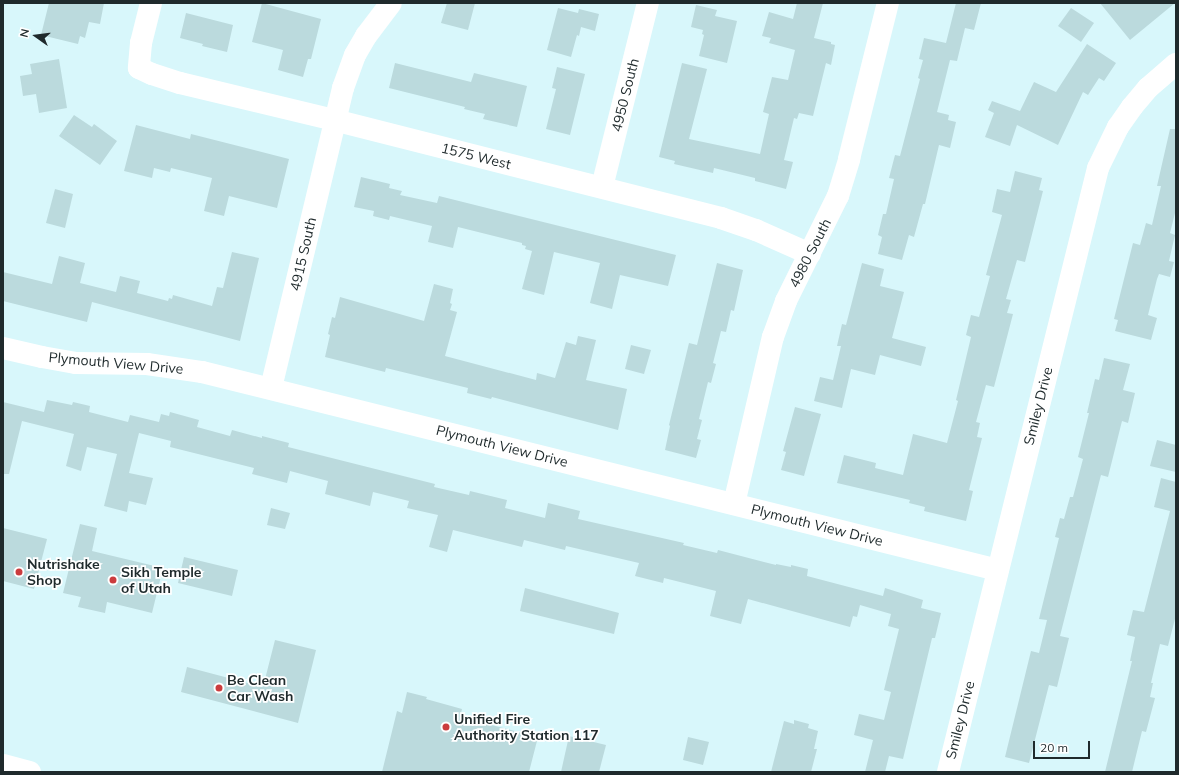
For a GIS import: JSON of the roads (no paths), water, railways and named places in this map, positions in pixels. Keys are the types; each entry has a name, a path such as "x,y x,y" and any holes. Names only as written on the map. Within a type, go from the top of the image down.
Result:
{"street":[{"name":"1575 West","path":"151,3 141,43 139,68 180,83 334,120 726,219 756,230 810,254"},
{"name":"4915 South","path":"271,388 334,120 354,55 366,36 391,3"},
{"name":"4950 South","path":"602,187 648,3"},
{"name":"4980 South","path":"734,504 773,337 786,301 831,213 844,178 888,3"},
{"name":"Smiley Drive","path":"948,772 1098,168 1118,127 1132,107 1148,88 1176,64"},
{"name":"Plymouth View Drive","path":"3,348 76,363 147,364 184,368 271,388 998,570"},
{"path":"3,765 30,772"}],"place":[{"name":"Nutrishake Shop","path":"19,572"},
{"name":"Sikh Temple of Utah","path":"113,580"},
{"name":"Be Clean Car Wash","path":"219,688"},
{"name":"Unified Fire Authority Station 117","path":"446,727"}]}
